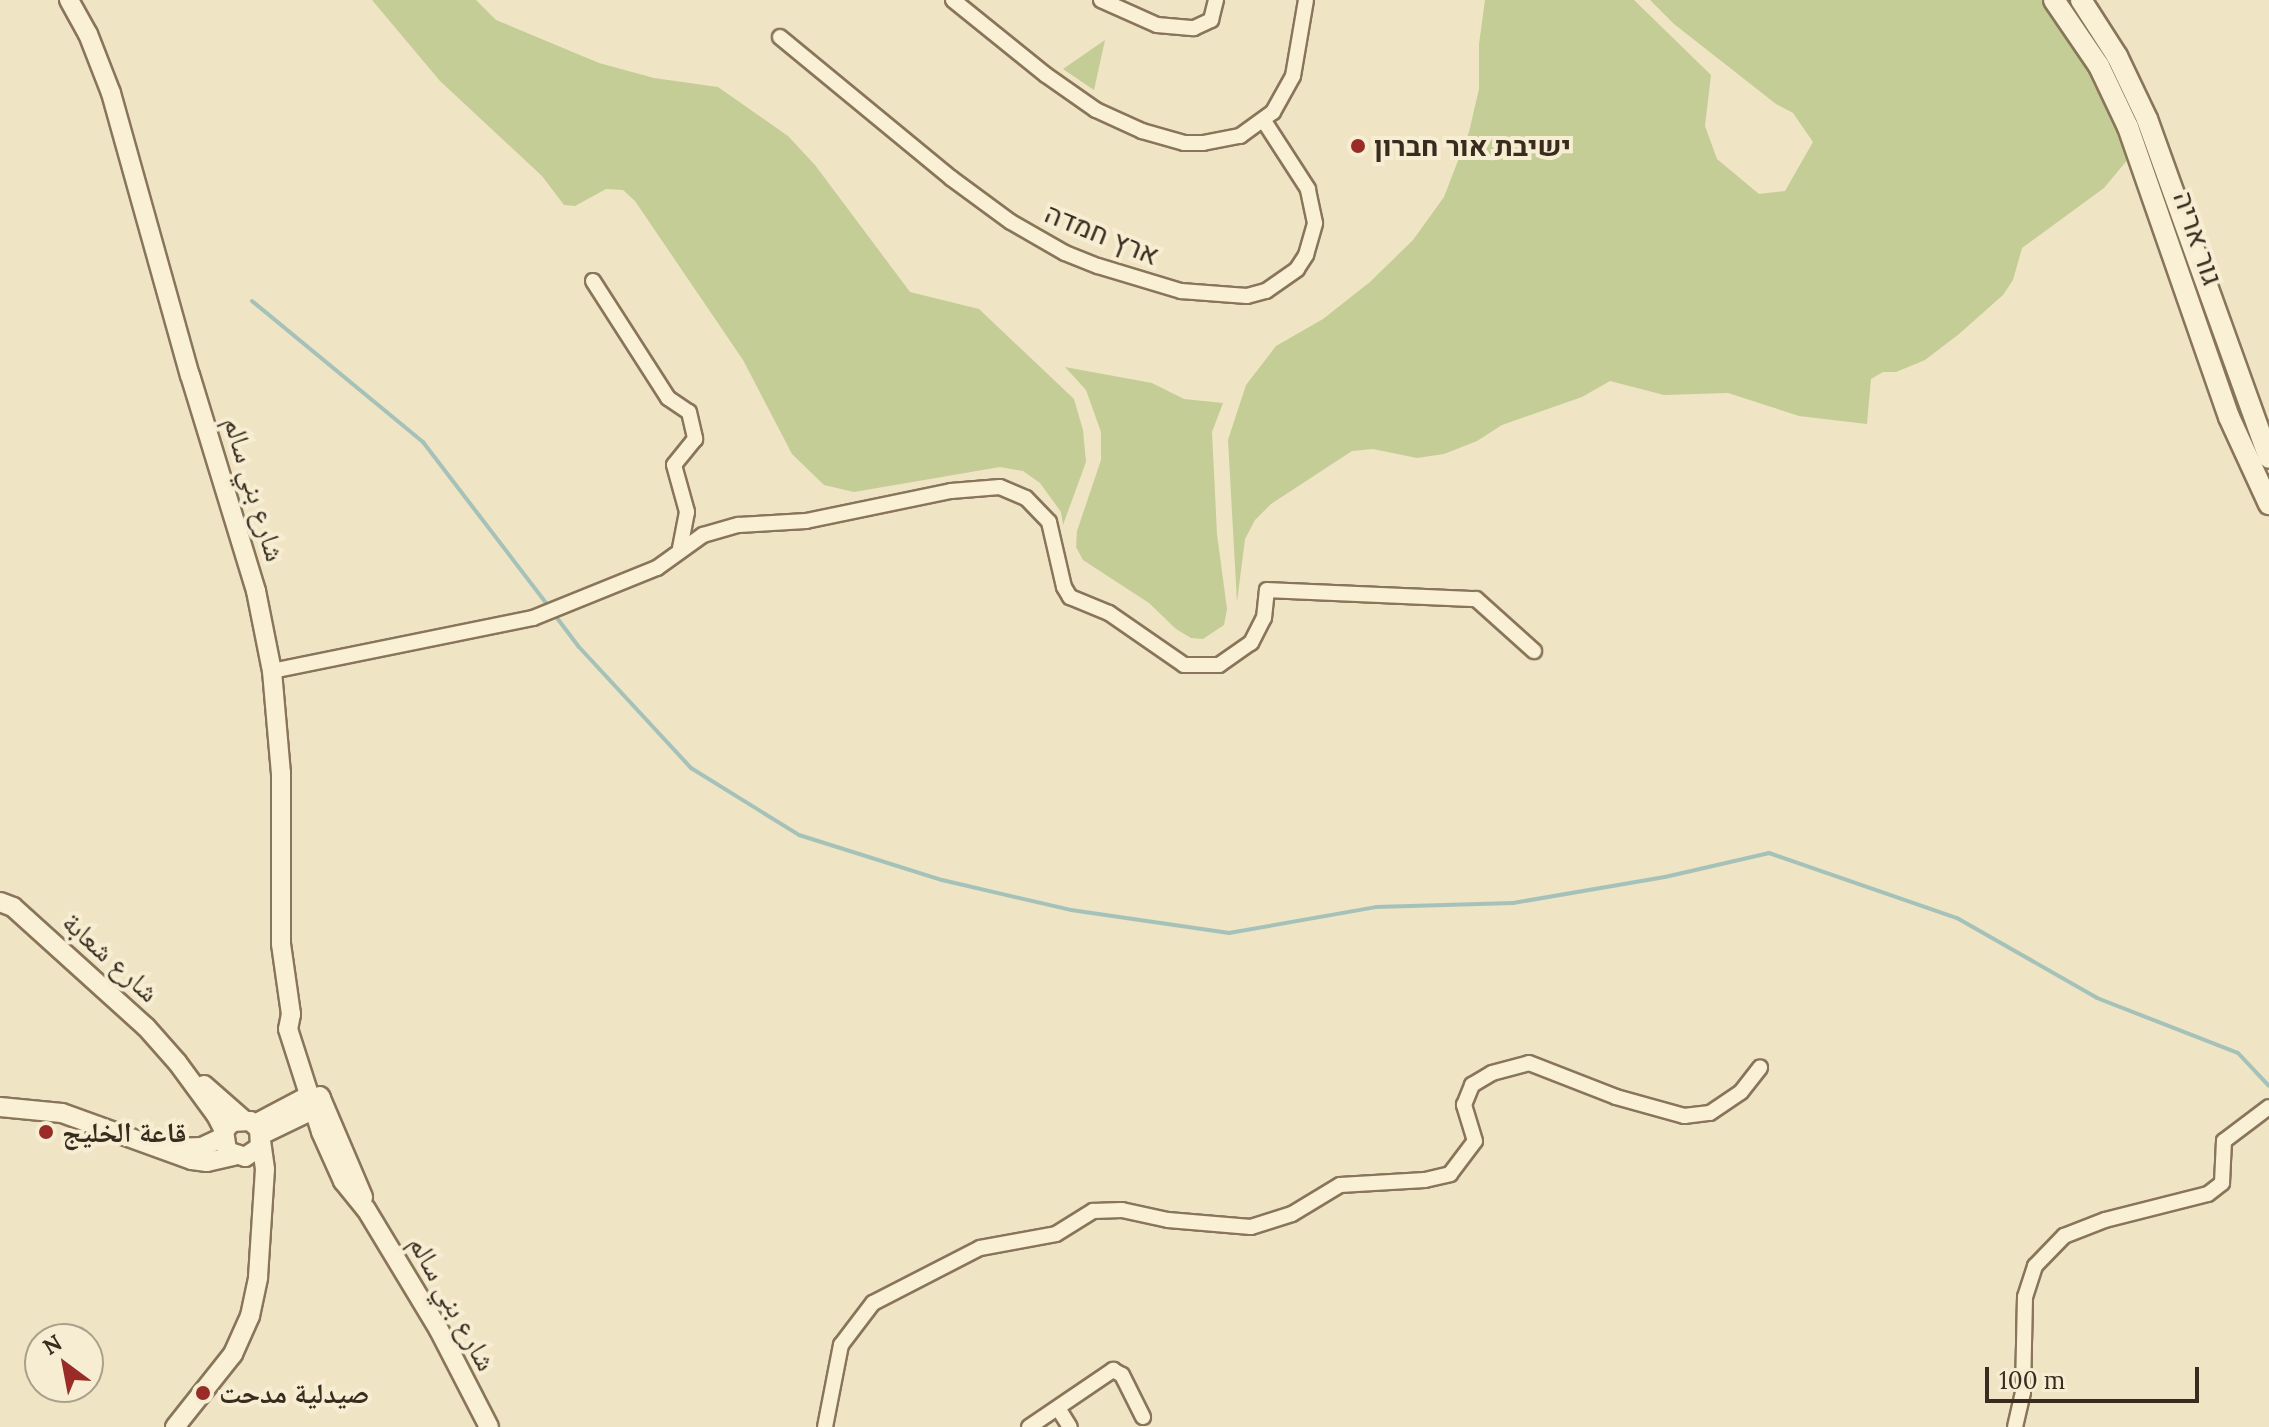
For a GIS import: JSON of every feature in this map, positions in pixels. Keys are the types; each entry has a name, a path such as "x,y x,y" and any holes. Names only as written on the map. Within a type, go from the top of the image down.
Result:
{"main road":[{"name":"גור אריה","path":"2054,0 2099,66 2128,127 2233,428 2269,504"},
{"name":"גור אריה","path":"2081,0 2117,56 2147,119 2269,458"}],"street":[{"name":"شارع بني سالم","path":"69,0 88,34 111,93 190,375 241,537 272,671 281,773 281,944 291,1014 314,1101 366,1209 439,1330 489,1427"},
{"path":"953,0 1076,97 1142,131 1184,143 1240,136 1273,112 1293,76 1306,0"},
{"path":"1101,0 1157,25 1194,28 1211,20 1216,0"},
{"name":"ארץ חמדה","path":"780,37 951,178 1011,222 1065,253 1181,291 1247,296 1266,291 1297,269 1306,255 1315,223 1308,189 1264,121"},
{"path":"593,281 668,398 689,412 695,439 674,465 687,512 680,548"},
{"path":"272,671 533,618 657,568 680,548 703,535 739,525 806,521 951,491 1000,487 1026,498 1049,522 1064,587 1070,597 1109,613 1184,665 1219,665 1251,643 1264,618 1267,590 1476,599 1534,651"},
{"name":"شارع شعابة","path":"0,902 13,907 91,977 146,1027 177,1062"},
{"path":"175,1427 233,1354 250,1316 258,1277 265,1169 255,1130 177,1062"},
{"path":"177,1062 224,1134 227,1151 236,1157 261,1201"},
{"path":"825,1427 841,1345 873,1303 980,1248 1056,1234 1093,1211 1122,1210 1168,1220 1251,1227 1292,1214 1340,1185 1425,1180 1450,1174 1475,1141 1464,1105 1472,1085 1492,1073 1529,1063 1616,1097 1684,1116 1710,1113 1741,1092 1760,1068"},
{"path":"149,1144 190,1148 224,1134 232,1122 255,1130 314,1101"},
{"path":"0,1107 62,1113 192,1160 207,1162 256,1152 255,1130"},
{"path":"2015,1427 2023,1392 2025,1297 2035,1266 2064,1236 2105,1220 2208,1194 2222,1183 2224,1141 2269,1107"},
{"path":"1029,1427 1113,1370 1122,1375 1143,1417"},
{"path":"1058,1408 1070,1427"}],"green space":[{"path":"372,0 476,0 496,20 599,63 654,78 718,87 788,136 815,165 910,292 979,309 1074,399 1083,430 1086,462 1063,525 1061,512 1040,483 1023,471 1000,467 854,492 824,485 792,454 743,360 635,201 623,190 606,189 575,206 564,205 542,176 440,81"},
{"path":"1485,0 1634,0 1711,75 1705,126 1717,159 1759,194 1785,191 1813,142 1793,113 1776,104 1674,24 1650,0 2043,0 2078,43 2134,152 2104,188 2022,248 2013,280 2003,295 1959,334 1925,360 1896,372 1883,372 1871,379 1867,424 1799,416 1728,393 1664,395 1610,381 1582,397 1502,425 1477,441 1444,454 1417,458 1373,449 1352,451 1271,504 1255,520 1245,539 1237,602 1228,440 1246,385 1276,346 1323,319 1370,282 1413,240 1444,197 1469,132 1479,89 1479,44"},
{"path":"1105,40 1094,90 1063,69"},
{"path":"1065,367 1152,383 1184,399 1223,403 1212,432 1217,534 1227,609 1224,625 1203,639 1191,638 1176,629 1149,603 1083,560 1076,547 1077,531 1101,460 1101,432 1086,390"}],"waterway":[{"path":"252,301 423,442 549,607"},
{"path":"554,614 579,647 691,768 799,835 942,880 1071,910 1229,933 1376,907 1513,903 1665,877 1769,853 1957,918 2097,998 2238,1053 2269,1086"}],"place":[{"name":"ישיבת אור חברון","path":"1358,146"},
{"name":"قاعة الخليج","path":"46,1132"},
{"name":"صيدلية مدحت","path":"203,1393"}]}
